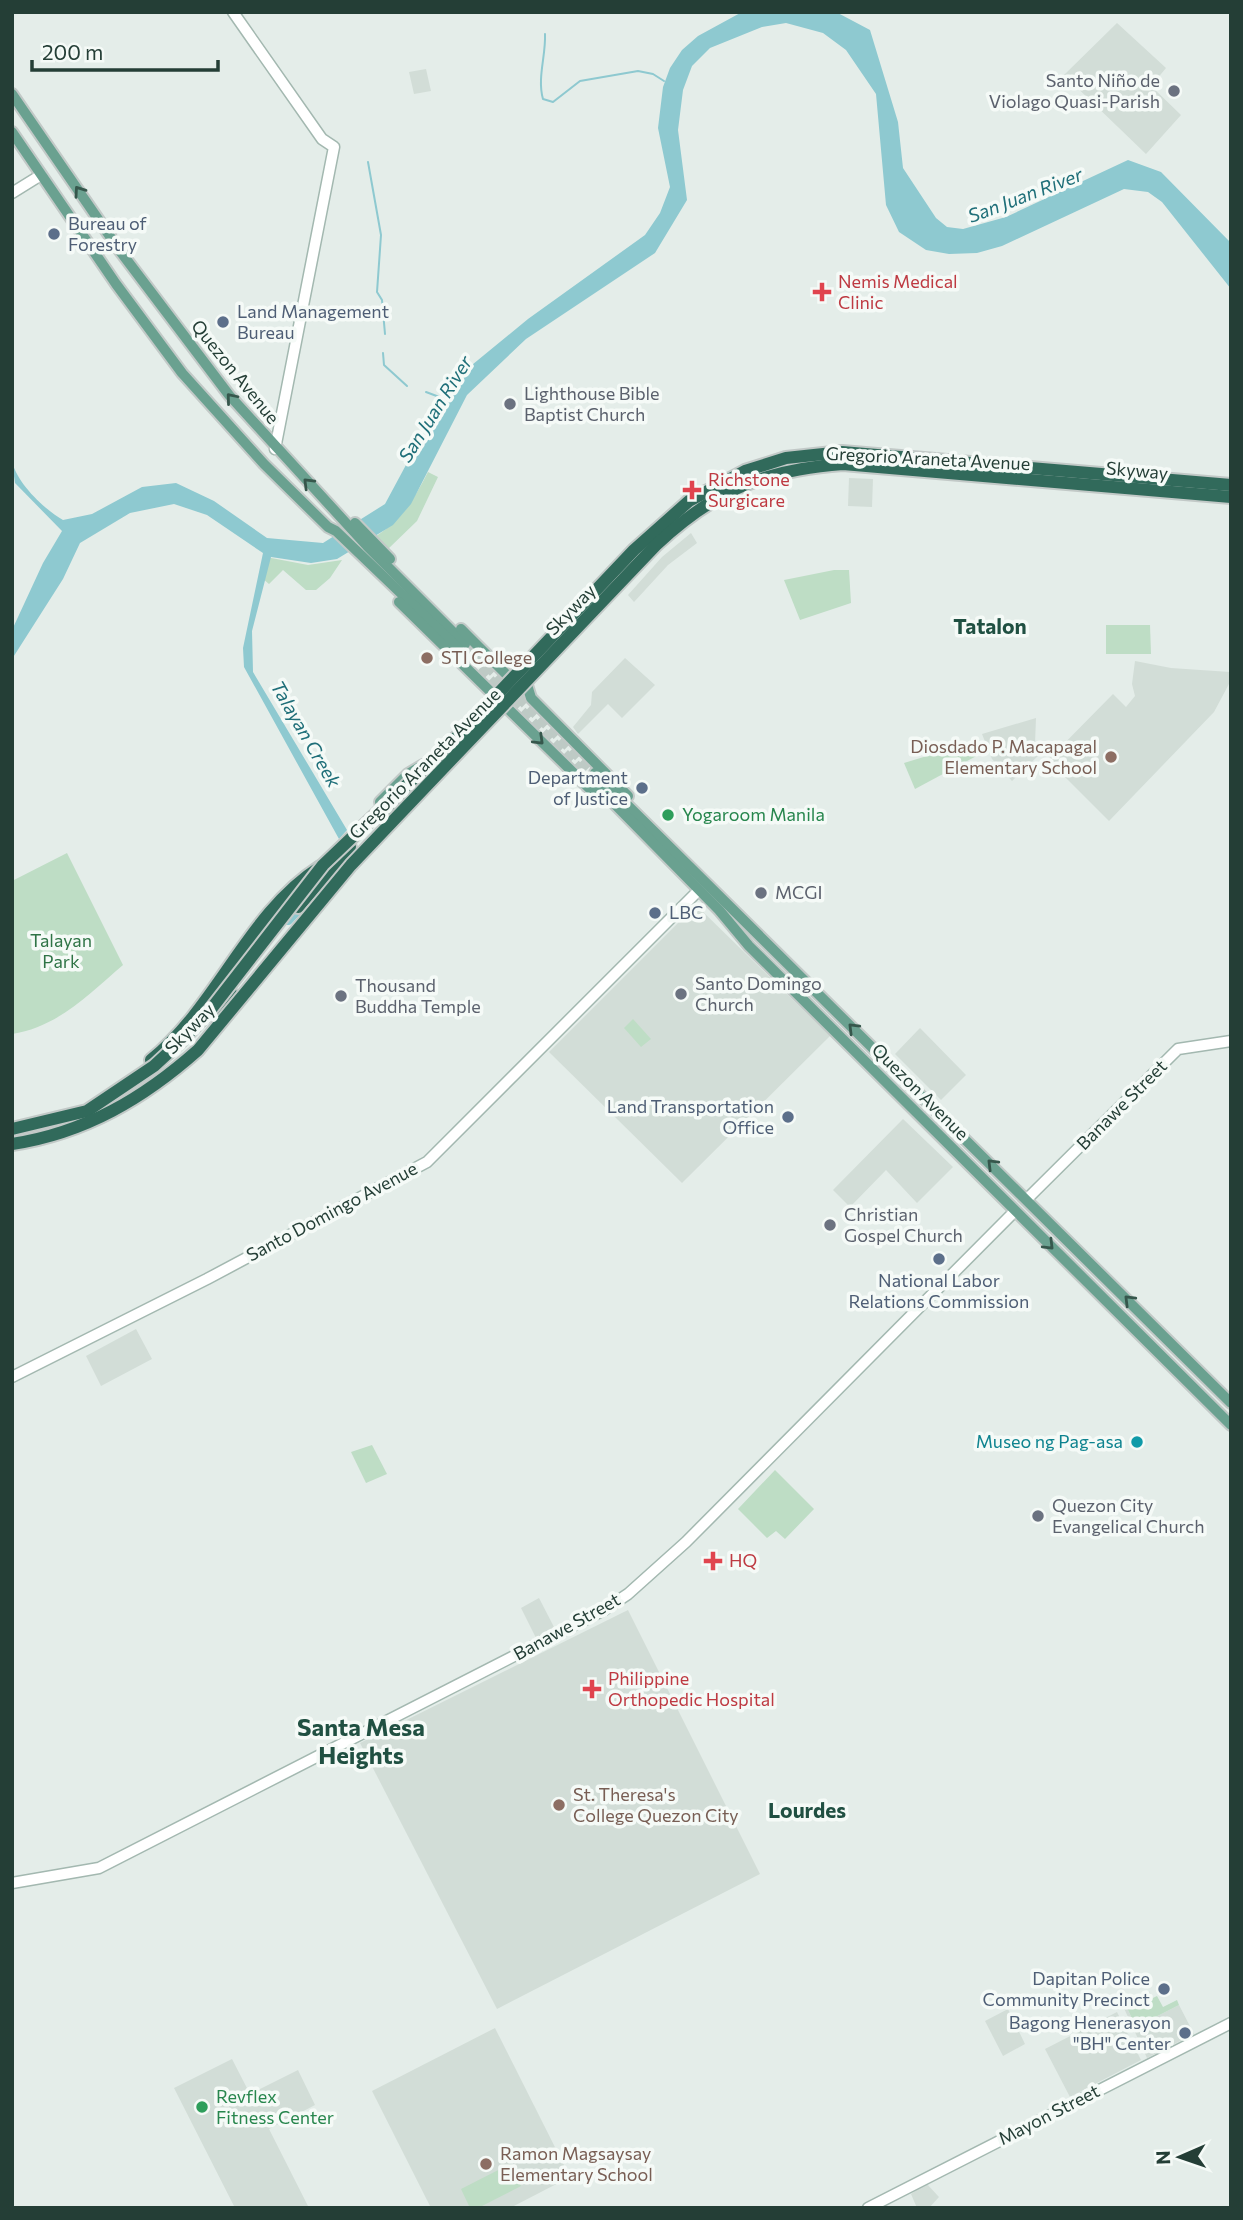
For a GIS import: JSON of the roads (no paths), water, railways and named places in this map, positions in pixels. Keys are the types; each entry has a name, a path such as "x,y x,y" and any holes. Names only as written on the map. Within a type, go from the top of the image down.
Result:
{"highway":[{"name":"Skyway","path":"12,1128 87,1111 150,1063 208,1013 323,865 456,739 667,519 689,501 745,471 786,458 842,452 1231,483"},
{"path":"562,621 575,615 691,503 745,473 787,460 842,454 979,465 1047,461 1174,471 1231,483"},
{"path":"598,611 611,587 638,555 694,509 748,480 789,467 843,462 979,474 1044,489 1173,499 1231,498"},
{"name":"Skyway","path":"12,1146 60,1134 107,1115 173,1072 198,1049 351,865 656,545 696,511 721,496 748,482 789,469 843,464 1231,498"},
{"path":"150,1063 181,1048 215,1014 344,849 421,780 433,758"},
{"path":"85,1110 150,1063 178,1037 285,893 323,865"},
{"path":"12,1138 47,1132 128,1105"}],"main road":[{"path":"233,12 322,139 334,147 275,449"},
{"name":"Quezon Avenue","path":"12,94 138,275 229,395 275,449 347,520 363,549"},
{"path":"12,132 142,321 215,412 332,531 363,549 509,677 506,707"},
{"path":"12,186 39,172"},
{"path":"12,193 39,172"},
{"path":"138,275 158,310 153,323 142,321"},
{"name":"Gregorio Araneta Avenue","path":"12,1128 85,1110 126,1090 175,1054 211,1013 282,916 355,836 414,782 492,694 643,535 687,499 730,474 785,455 842,449 1231,483"},
{"name":"Gregorio Araneta Avenue","path":"12,1146 74,1133 128,1105 164,1079 205,1041 331,884 659,550 709,510 740,490 790,472 843,467 1005,480"},
{"path":"363,549 462,646"},
{"path":"363,549 492,694 749,946"},
{"path":"527,685 531,698 733,902 758,933"},
{"name":"Quezon Avenue","path":"1229,1418 1141,1338 749,946 719,910 592,776 758,933 1231,1403"},
{"name":"Santo Domingo Avenue","path":"12,1377 252,1256 427,1162 695,894"},
{"name":"Banawe Street","path":"1027,1199 1178,1049 1231,1041"},
{"path":"893,1090 903,1090 901,1076"},
{"path":"908,1105 906,1095 916,1090"},
{"name":"Banawe Street","path":"12,1884 99,1868 604,1609 628,1594 686,1542 1015,1211"},
{"path":"1141,1338 1154,1335 1155,1325"},
{"path":"1152,1348 1156,1338 1165,1336"},
{"name":"Mayon Street","path":"868,2208 1231,2022"}],"water":[{"path":"742,12 836,12 870,30 898,122 903,168 936,218 947,227 963,229 1006,217 1128,160 1161,172 1231,243 1231,289 1162,202 1148,192 1124,189 1002,246 977,253 949,254 926,250 899,232 886,205 876,94 846,50 823,33 786,23 762,27 710,48 692,66 683,90 678,130 687,200 655,253 526,339 467,395 411,504 393,525 337,559 311,563 271,557 252,631 253,672 347,830 339,839 244,667 243,648 263,553 207,515 174,504 130,513 80,543 63,579 12,659 12,630 43,563 62,531 15,483 12,462 20,479 33,495 63,520 92,514 142,487 176,483 214,501 267,538 323,543 385,504 450,383 528,319 645,235 660,213 670,187 658,128 663,87 670,68 682,50 698,36"}],"waterway":[{"path":"545,34 541,83 543,99 553,102 580,81 638,71 653,74 664,81"},
{"path":"368,162 381,235 377,292 382,300 385,334"},
{"path":"383,353 384,365 407,386"},
{"name":"San Juan River","path":"426,392 442,398"},
{"name":"Talayan Creek","path":"288,920 305,902"}],"tunnel":[{"path":"465,644 595,773"},
{"path":"458,648 590,779"}],"place":[{"name":"Santo Niño de Violago Quasi-Parish","path":"1174,91"},
{"name":"Bureau of Forestry","path":"54,234"},
{"name":"Nemis Medical Clinic","path":"822,292"},
{"name":"Land Management Bureau","path":"223,322"},
{"name":"Lighthouse Bible Baptist Church","path":"510,404"},
{"name":"Richstone Surgicare","path":"692,490"},
{"name":"STI College","path":"427,658"},
{"name":"Diosdado P. Macapagal Elementary School","path":"1111,757"},
{"name":"Department of Justice","path":"642,788"},
{"name":"Yogaroom Manila","path":"668,815"},
{"name":"MCGI","path":"761,893"},
{"name":"LBC","path":"655,913"},
{"name":"Santo Domingo Church","path":"681,994"},
{"name":"Thousand Buddha Temple","path":"341,996"},
{"name":"Land Transportation Office","path":"788,1117"},
{"name":"Christian Gospel Church","path":"830,1225"},
{"name":"National Labor Relations Commission","path":"939,1259"},
{"name":"Museo ng Pag-asa","path":"1137,1442"},
{"name":"Quezon City Evangelical Church","path":"1038,1516"},
{"name":"HQ","path":"713,1561"},
{"name":"Philippine Orthopedic Hospital","path":"592,1689"},
{"name":"St. Theresa's College Quezon City","path":"559,1805"},
{"name":"Dapitan Police Community Precinct","path":"1164,1989"},
{"name":"Bagong Henerasyon \"BH\" Center","path":"1185,2033"},
{"name":"Revflex Fitness Center","path":"202,2107"},
{"name":"Ramon Magsaysay Elementary School","path":"486,2164"}],"district":[{"name":"Tatalon","path":"990,627"},
{"name":"Santa Mesa Heights","path":"361,1742"},
{"name":"Lourdes","path":"807,1811"}],"park label":[{"name":"Talayan Park","path":"61,951"}]}
